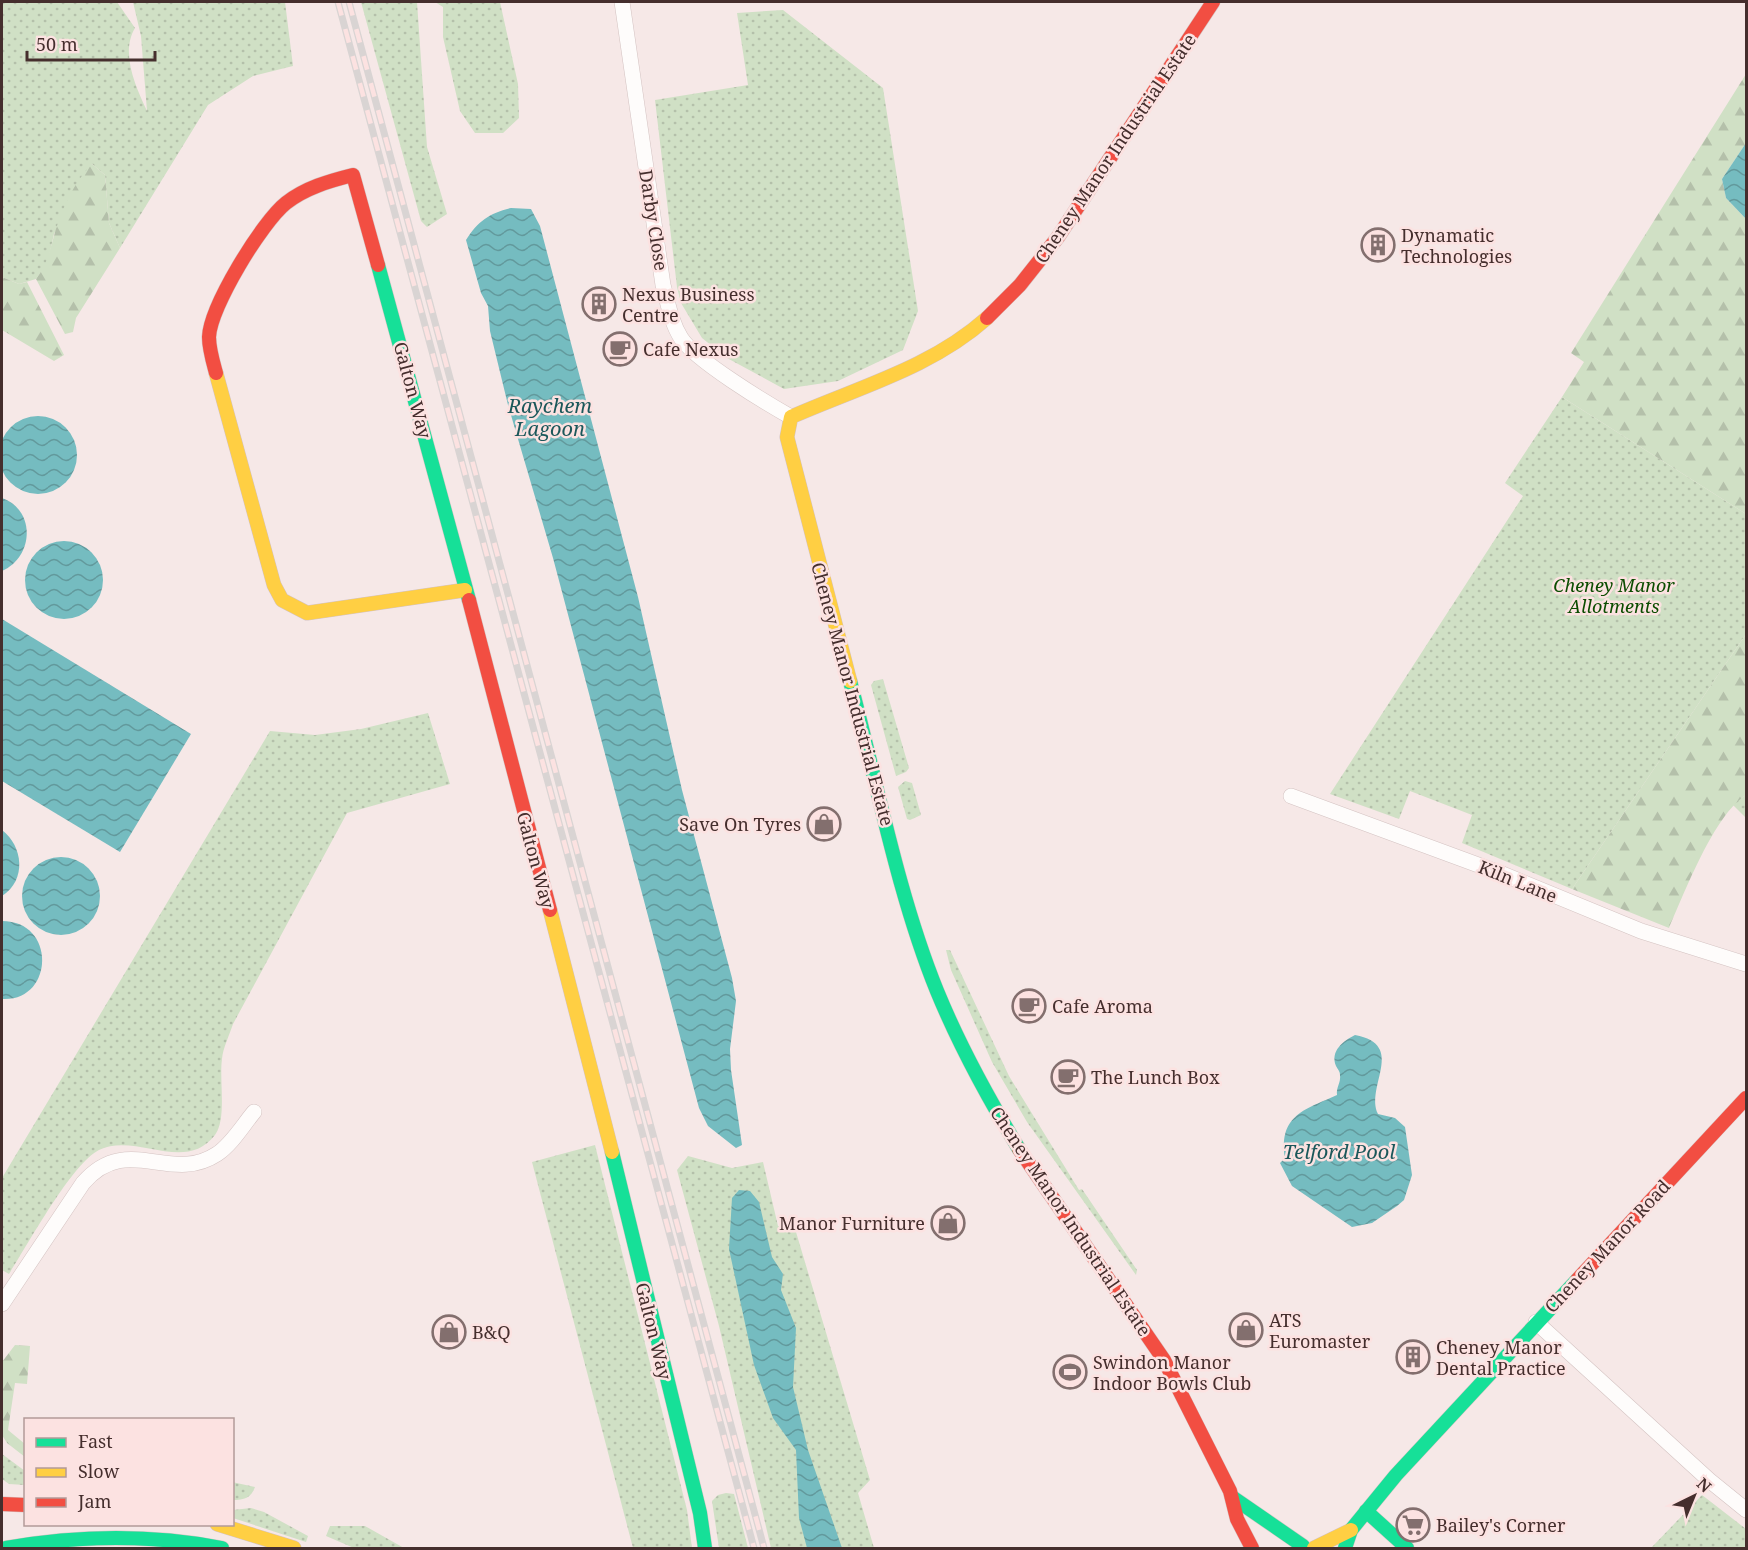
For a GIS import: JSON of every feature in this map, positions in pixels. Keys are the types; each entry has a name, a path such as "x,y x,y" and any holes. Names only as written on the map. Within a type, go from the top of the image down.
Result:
{"street":[{"name":"Darby Close","path":"622,2 663,285 672,319 680,337 695,353 790,417"},
{"name":"Cheney Manor Industrial Estate","path":"1213,2 1070,220 1012,293 963,337 908,370 790,417 788,447 909,909 937,991 977,1079 1036,1175 1147,1332 1175,1381 1232,1497 1237,1519 1252,1548"},
{"name":"Galton Way","path":"465,590 307,613 282,600 274,585 211,354 209,335 214,316 261,234 279,209 303,192 353,175 441,493 583,1034 700,1513 705,1548"},
{"name":"Kiln Lane","path":"1291,796 1493,870 1656,936 1746,964"},
{"name":"Cheney Manor Road","path":"1345,1548 1351,1530 1366,1511 1536,1322 1745,1102"},
{"path":"2,1304 83,1183 94,1172 109,1163 127,1158 181,1165 209,1158 222,1149 254,1112"},
{"path":"1536,1322 1709,1480 1746,1510"},
{"name":"Cheney Manor Industrial Estate","path":"1232,1497 1305,1548"},
{"path":"2,1504 24,1505"},
{"path":"1366,1511 1407,1548"},
{"path":"223,1526 294,1548"},
{"name":"Cheney Manor Road","path":"1305,1548 1351,1530"},
{"path":"6,1548 78,1538 117,1536 183,1540 222,1548"}],"green space":[{"path":"2,2 117,2 135,28 129,48 129,59 134,81 147,111 141,36 133,2 285,2 293,66 253,76 208,105 120,248 109,223 105,175 92,164 54,234 47,265 36,279 19,284 2,277"},
{"path":"361,2 417,2 427,147 447,214 427,227 421,221"},
{"path":"435,2 500,2 518,84 519,118 503,133 475,133 460,111 443,37 443,7"},
{"path":"783,10 883,88 918,311 903,350 838,381 784,389 727,358 702,338 681,303 677,287 655,100 748,85 737,13"},
{"path":"1746,74 1746,143 1722,179 1726,198 1746,219 1746,514 1562,397 1584,362 1571,353"},
{"path":"92,164 105,175 109,223 120,248 76,318 73,332 65,334 36,279 45,264 69,197 79,179"},
{"path":"2,277 19,284 27,282 64,355 54,361 2,330"},
{"name":"Cheney Manor Allotments","path":"1562,397 1746,514 1746,634 1572,889 1462,843 1472,815 1410,791 1399,819 1330,794 1523,496 1505,483"},
{"path":"1746,634 1746,795 1734,805 1712,836 1669,928 1572,889"},
{"path":"883,679 909,768 906,772 896,776 871,685 874,681"},
{"path":"428,713 450,784 347,813 233,1024 223,1055 221,1119 215,1135 203,1146 189,1151 175,1152 129,1146 113,1146 99,1150 88,1158 63,1188 9,1274 2,1270 2,1178 270,731 315,735 361,729"},
{"path":"905,781 912,783 921,815 910,820 907,819 898,787"},
{"path":"1746,795 1746,818 1732,804"},
{"path":"946,950 950,950 1009,1076 1079,1190 1082,1189 1137,1270 1136,1275 1027,1122 992,1062 951,970"},
{"path":"595,1145 687,1510 692,1548 633,1548 532,1162"},
{"path":"688,1156 732,1168 763,1162 778,1226 796,1232 870,1480 858,1493 874,1548 771,1548 719,1326 677,1170"},
{"path":"15,1345 30,1346 27,1384 15,1383 8,1430 24,1443 24,1456 7,1443 2,1435 2,1362"},
{"path":"2,1454 24,1470 24,1485 9,1484 2,1479"},
{"path":"234,1482 255,1487 247,1498 234,1500"},
{"path":"734,1494 748,1548 719,1548 712,1501 718,1495"},
{"path":"1702,1495 1746,1529 1746,1548 1651,1548"},
{"path":"251,1508 264,1512 308,1536 306,1542 234,1518 234,1510"},
{"path":"330,1526 365,1526 404,1548 354,1548 326,1536"}],"water":[{"path":"1746,143 1746,219 1726,198 1722,179"},
{"name":"Raychem Lagoon","path":"511,208 531,209 540,226 638,597 682,790 732,978 736,1001 730,1049 731,1070 742,1145 736,1148 708,1126 699,1108 553,558 508,405 490,331 488,306 481,293 466,240 485,219"},
{"path":"38,416 53,419 70,433 77,455 74,470 60,487 38,494 23,491 6,477 -1,455 2,440 16,423"},
{"path":"2,498 21,512 27,534 20,555 13,564 2,571"},
{"path":"64,541 79,544 92,552 100,565 103,580 100,595 92,608 79,616 64,619 49,616 36,608 28,595 25,580 28,565 36,552 49,544"},
{"path":"2,619 191,734 120,852 2,781"},
{"path":"2,830 9,837 18,854 19,872 16,881 2,896"},
{"path":"61,857 76,860 89,868 97,881 100,896 97,911 89,924 76,932 61,935 46,932 33,924 25,911 22,896 25,881 33,868 46,860"},
{"path":"2,921 20,924 33,934 40,946 42,961 39,976 32,988 19,997 2,999"},
{"name":"Telford Pool","path":"1355,1035 1370,1040 1379,1048 1382,1057 1375,1103 1378,1114 1395,1118 1405,1127 1412,1175 1404,1200 1372,1223 1352,1227 1292,1186 1280,1163 1285,1158 1284,1143 1290,1122 1306,1109 1337,1095 1340,1075 1335,1061 1336,1051 1342,1043"},
{"path":"739,1190 750,1191 759,1202 772,1257 783,1274 781,1290 796,1328 793,1387 808,1450 842,1548 807,1548 799,1518 796,1450 773,1418 754,1365 729,1249 732,1198"}],"railway":[{"path":"338,2 754,1548"},
{"path":"349,2 764,1548"}],"traffic: fast":[{"path":"378,265 469,600"},
{"path":"850,681 899,878 923,954 965,1052 1019,1149"},
{"path":"612,1152 700,1513 705,1548"},
{"path":"1345,1548 1351,1530 1396,1475 1577,1280"},
{"path":"1232,1497 1303,1546"},
{"path":"1366,1511 1407,1548"},
{"path":"6,1548 60,1541 114,1538 168,1540 222,1548"}],"traffic: slow":[{"path":"850,681 787,437 791,417 918,363 942,350 987,318"},
{"path":"216,373 274,585 282,600 307,613 465,590"},
{"path":"550,910 612,1152"},
{"path":"223,1526 294,1548"},
{"path":"1314,1548 1351,1530"}],"traffic: jam":[{"path":"987,318 1020,285 1058,237 1213,2"},
{"path":"216,373 209,337 218,306 251,246 276,213 293,198 318,186 353,175 378,265"},
{"path":"469,600 550,910"},
{"path":"1577,1280 1746,1098"},
{"path":"1019,1149 1164,1360 1230,1491 1237,1519 1252,1548"},
{"path":"2,1504 24,1505"}],"place":[{"name":"Dynamatic Technologies","path":"1378,245"},
{"name":"Nexus Business Centre","path":"599,304"},
{"name":"Cafe Nexus","path":"620,349"},
{"name":"Save On Tyres","path":"824,824"},
{"name":"Cafe Aroma","path":"1029,1006"},
{"name":"The Lunch Box","path":"1068,1077"},
{"name":"Manor Furniture","path":"948,1223"},
{"name":"ATS Euromaster","path":"1246,1330"},
{"name":"B&Q","path":"449,1332"},
{"name":"Cheney Manor Dental Practice","path":"1413,1357"},
{"name":"Swindon Manor Indoor Bowls Club","path":"1070,1372"},
{"name":"Bailey's Corner","path":"1413,1525"}]}
